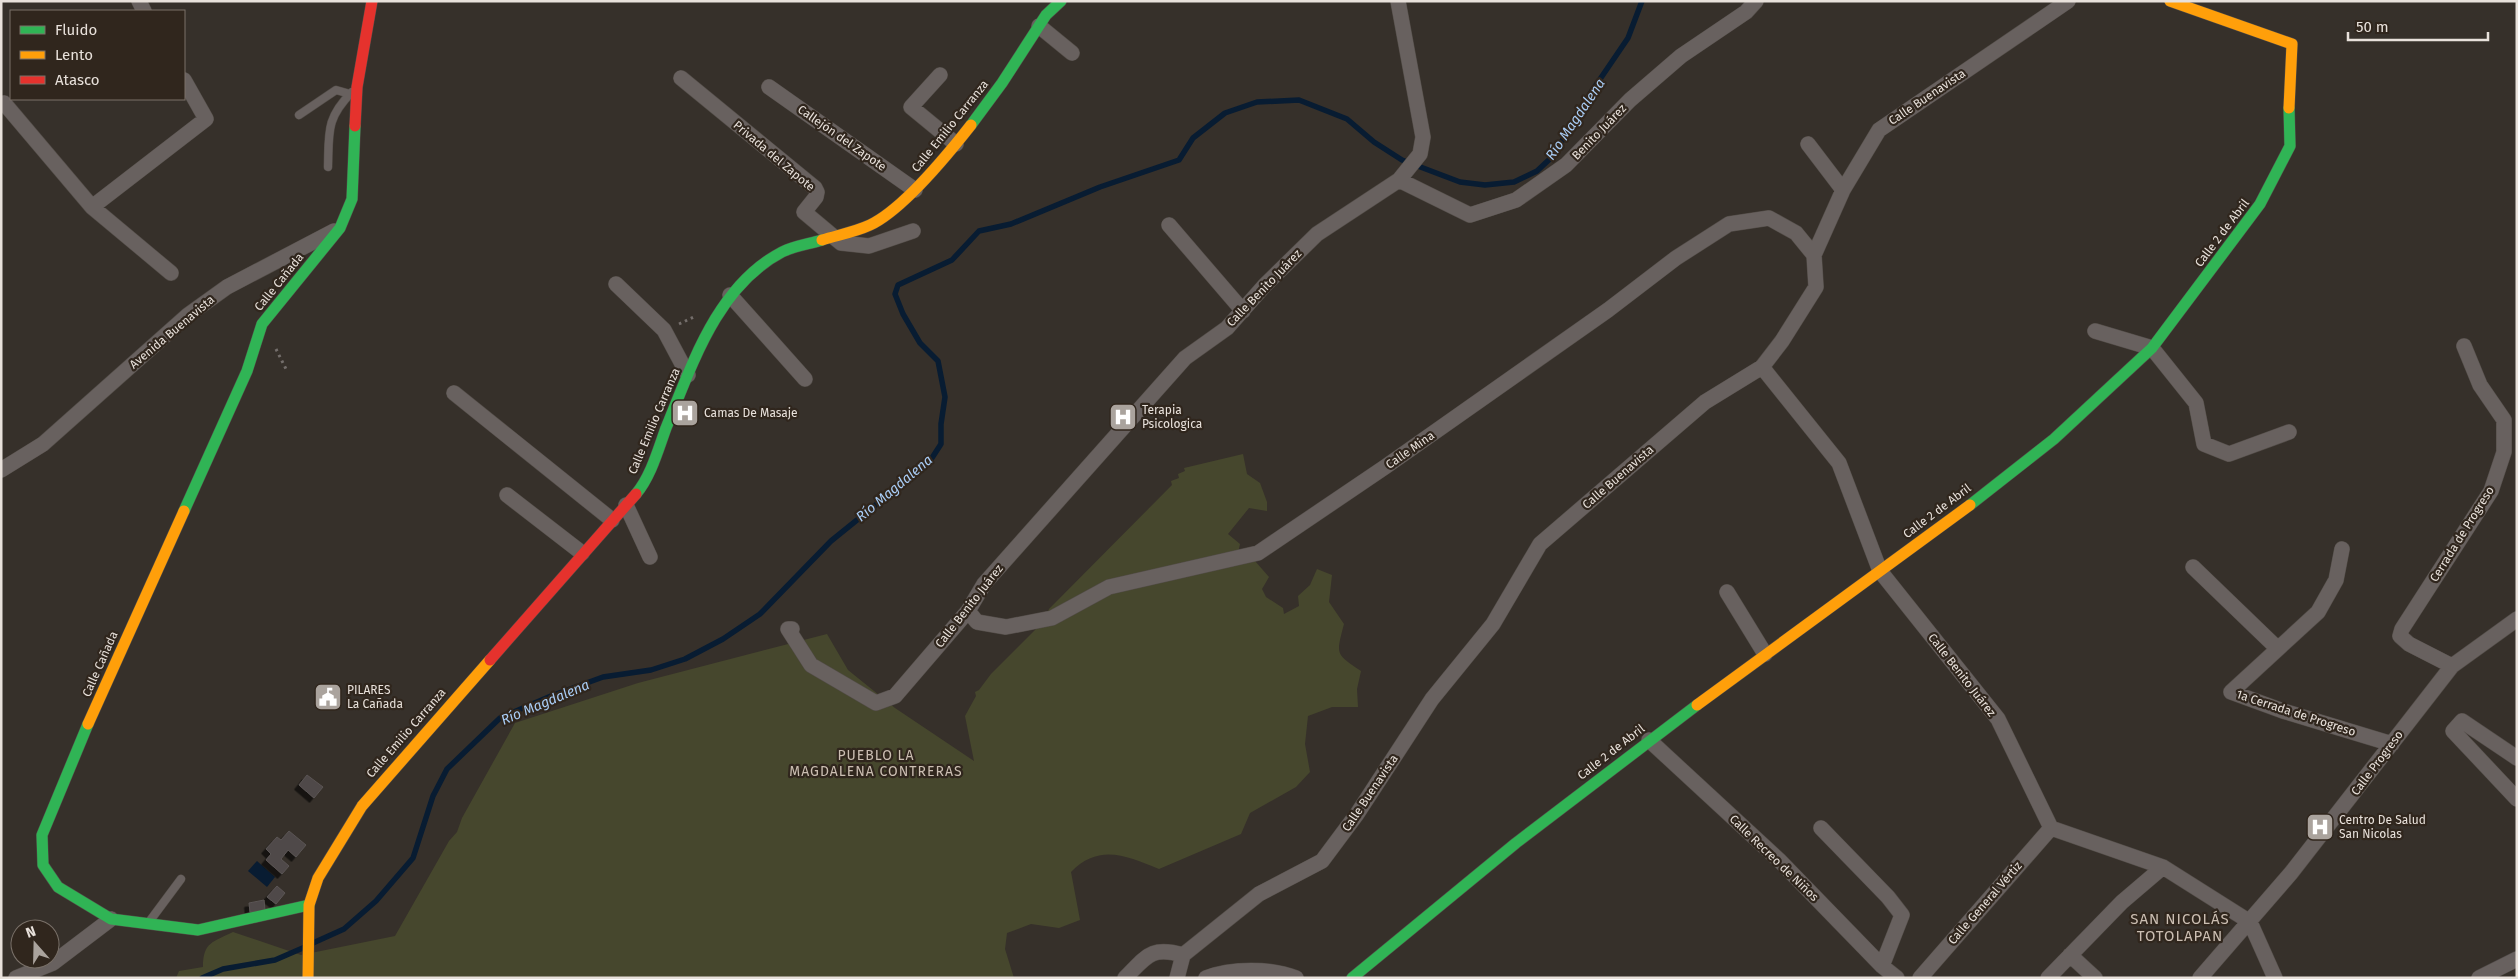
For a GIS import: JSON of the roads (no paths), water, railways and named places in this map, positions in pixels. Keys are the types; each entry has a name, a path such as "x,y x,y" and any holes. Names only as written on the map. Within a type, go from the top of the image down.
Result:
{"street":[{"path":"340,228 352,199 353,91 372,1"},
{"name":"Calle Emilio Carranza","path":"308,978 309,904 318,878 362,806 626,505 647,476 688,375 723,305 730,295 746,279 782,252 833,238 870,225 894,210 915,190 956,144 1002,83 1046,15 1060,1"},
{"name":"Calle Benito Juárez","path":"792,629 788,629 811,665 876,704 895,696 968,611 984,584 1185,358 1227,328 1265,285 1318,234 1400,179 1420,154 1423,137 1422,123 1398,1"},
{"name":"Benito Juárez","path":"1400,179 1470,215 1516,200 1566,165 1630,100 1681,56 1746,12 1756,1"},
{"name":"Calle Buenavista","path":"1183,955 1259,894 1322,861 1357,814 1432,700 1493,624 1540,544 1705,402 1762,367 1782,341 1816,287 1814,255 1843,190 1879,130 2068,1"},
{"name":"Calle 2 de Abril","path":"1352,978 1516,843 1649,740 1880,571 2054,439 2152,348 2260,204 2290,146 2288,91 2292,44 2170,1"},
{"path":"1039,26 1072,53"},
{"path":"940,75 911,107 912,110 956,144"},
{"name":"Privada del Zapote","path":"681,78 815,188 817,192 816,197 804,212 833,238"},
{"path":"92,207 206,119 185,82"},
{"name":"Callejón del Zapote","path":"769,87 915,190"},
{"path":"6,102 92,207 170,273"},
{"path":"1808,144 1843,190"},
{"name":"Calle Mina","path":"968,611 977,622 1006,627 1052,618 1110,587 1258,553 1385,467 1568,338 1676,258 1729,224 1769,218 1796,233 1814,255"},
{"path":"1169,224 1243,311"},
{"name":"Avenida Buenavista","path":"1,470 43,444 188,315 227,287 340,228"},
{"name":"Calle Cañada","path":"309,904 198,930 111,919 58,887 43,865 42,835 72,761 247,371 258,331 340,228"},
{"path":"833,238 841,243 869,246 913,231"},
{"path":"616,284 664,330 688,375"},
{"path":"730,295 805,378"},
{"path":"2096,330 2152,348 2196,403 2204,444 2229,454 2289,432"},
{"name":"Cerrada de Progreso","path":"2452,666 2409,644 2400,636 2402,629 2491,491 2504,452 2504,420 2480,385 2464,346"},
{"name":"Calle Benito Juárez","path":"1762,367 1840,463 1880,571 1998,719 2051,828"},
{"path":"454,393 612,520"},
{"path":"507,495 582,553"},
{"path":"626,505 650,557"},
{"name":"1a Cerrada de Progreso","path":"2342,550 2336,580 2318,612 2231,692 2283,711 2392,744"},
{"path":"2193,567 2277,648"},
{"path":"1727,592 1766,654"},
{"name":"Calle Progreso","path":"2200,978 2250,922 2452,666 2517,619"},
{"path":"2517,758 2462,721 2453,731 2517,799"},
{"name":"Calle Recreo de Niños","path":"1649,740 1780,861 1882,966 1897,978"},
{"path":"1821,828 1888,897 1902,915 1882,966"},
{"path":"2051,828 2163,867 2250,922 2275,978"},
{"name":"Calle General Vértiz","path":"1920,978 2051,828"},
{"path":"2048,978 2122,902 2163,867"},
{"path":"16,978 51,971 111,919"},
{"path":"1125,978 1145,957 1165,950 1183,955 1177,978"},
{"path":"2070,955 2095,978"},
{"path":"2479,978 2517,959"},
{"path":"1206,978 1215,974 1258,971 1296,978"}],"lane":[{"path":"299,115 336,90 353,91"},
{"path":"328,167 330,126 336,108 353,91"},
{"path":"148,924 182,879"}],"water":[{"path":"257,861 275,877 267,887 248,871"}],"waterway":[{"name":"Río Magdalena","path":"313,943 344,929 376,901 413,858 433,796 447,769 500,718 551,696 603,677 651,670 685,659 723,639 760,614 831,541 930,461 941,444 941,424 945,397 938,361 920,343 903,314 895,294 898,285 952,260 979,231 1011,224 1100,187 1179,160 1193,138 1225,113 1257,102 1299,100 1347,119 1374,142 1402,160 1460,182 1485,185 1514,182 1537,171 1553,156 1592,91 1628,38 1642,1"},
{"name":"Río Magdalena","path":"202,978 223,969 275,960 305,947"}],"place":[{"name":"Camas De Masaje","path":"685,413"},
{"name":"Terapia Psicologica","path":"1123,417"},
{"name":"PILARES La Cañada","path":"328,697"},
{"name":"Centro De Salud San Nicolas","path":"2320,827"}],"district":[{"name":"PUEBLO LA MAGDALENA CONTRERAS","path":"876,764"},
{"name":"SAN NICOLÁS TOTOLAPAN","path":"2180,928"}]}
